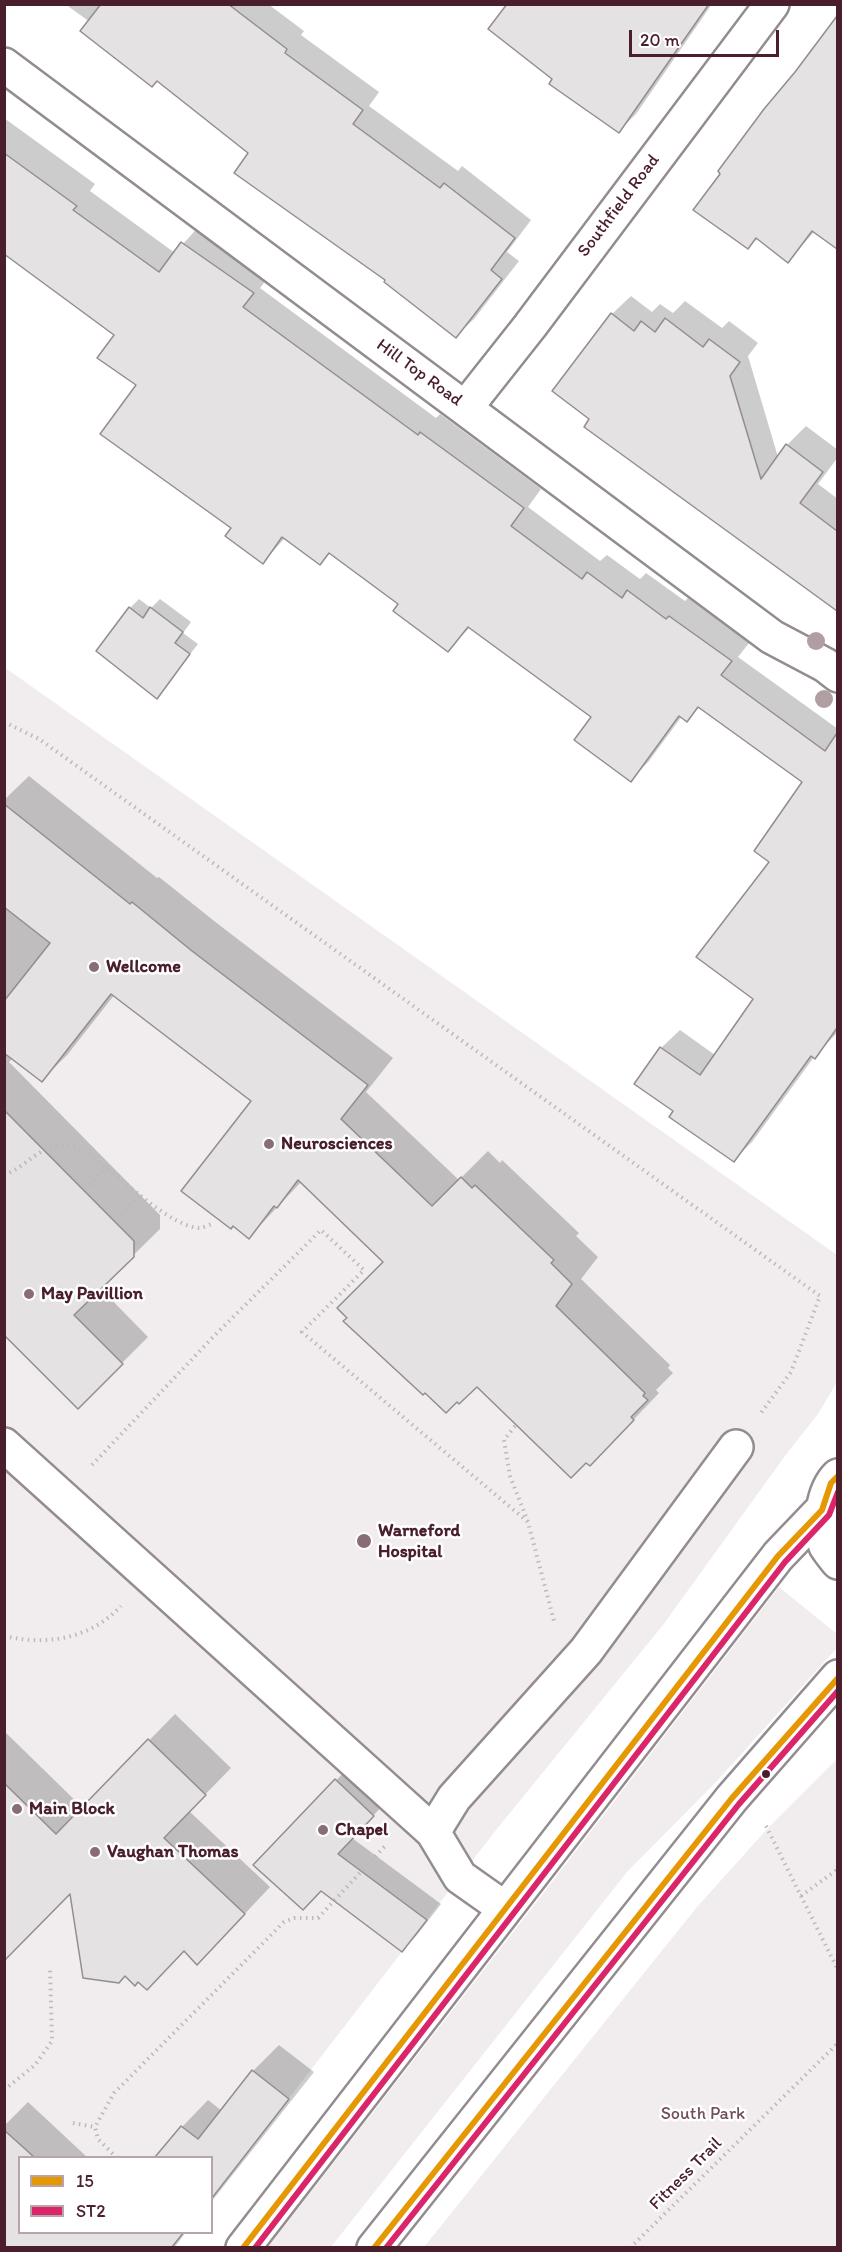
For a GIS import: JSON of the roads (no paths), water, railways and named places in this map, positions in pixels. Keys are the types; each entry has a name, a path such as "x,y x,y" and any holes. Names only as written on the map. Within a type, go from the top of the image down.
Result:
{"street":[{"name":"Southfield Road","path":"466,407 530,326 772,4"},
{"name":"Hill Top Road","path":"4,65 772,637 825,665 837,675"},
{"path":"4,1444 423,1823 460,1877 504,1908"},
{"path":"423,1823 454,1798 586,1651 736,1447"},
{"path":"837,1476 831,1483 822,1510 826,1545 837,1562"},
{"path":"243,2247 778,1556 822,1510"},
{"path":"374,2247 732,1798 837,1677"}],"place":[{"name":"Wellcome","path":"94,967"},
{"name":"Neurosciences","path":"269,1144"},
{"name":"May Pavillion","path":"29,1294"},
{"name":"Warneford Hospital","path":"364,1541"},
{"name":"Main Block","path":"17,1809"},
{"name":"Chapel","path":"323,1830"},
{"name":"Vaughan Thomas","path":"95,1852"}],"park label":[{"name":"South Park","path":"703,2114"}]}
